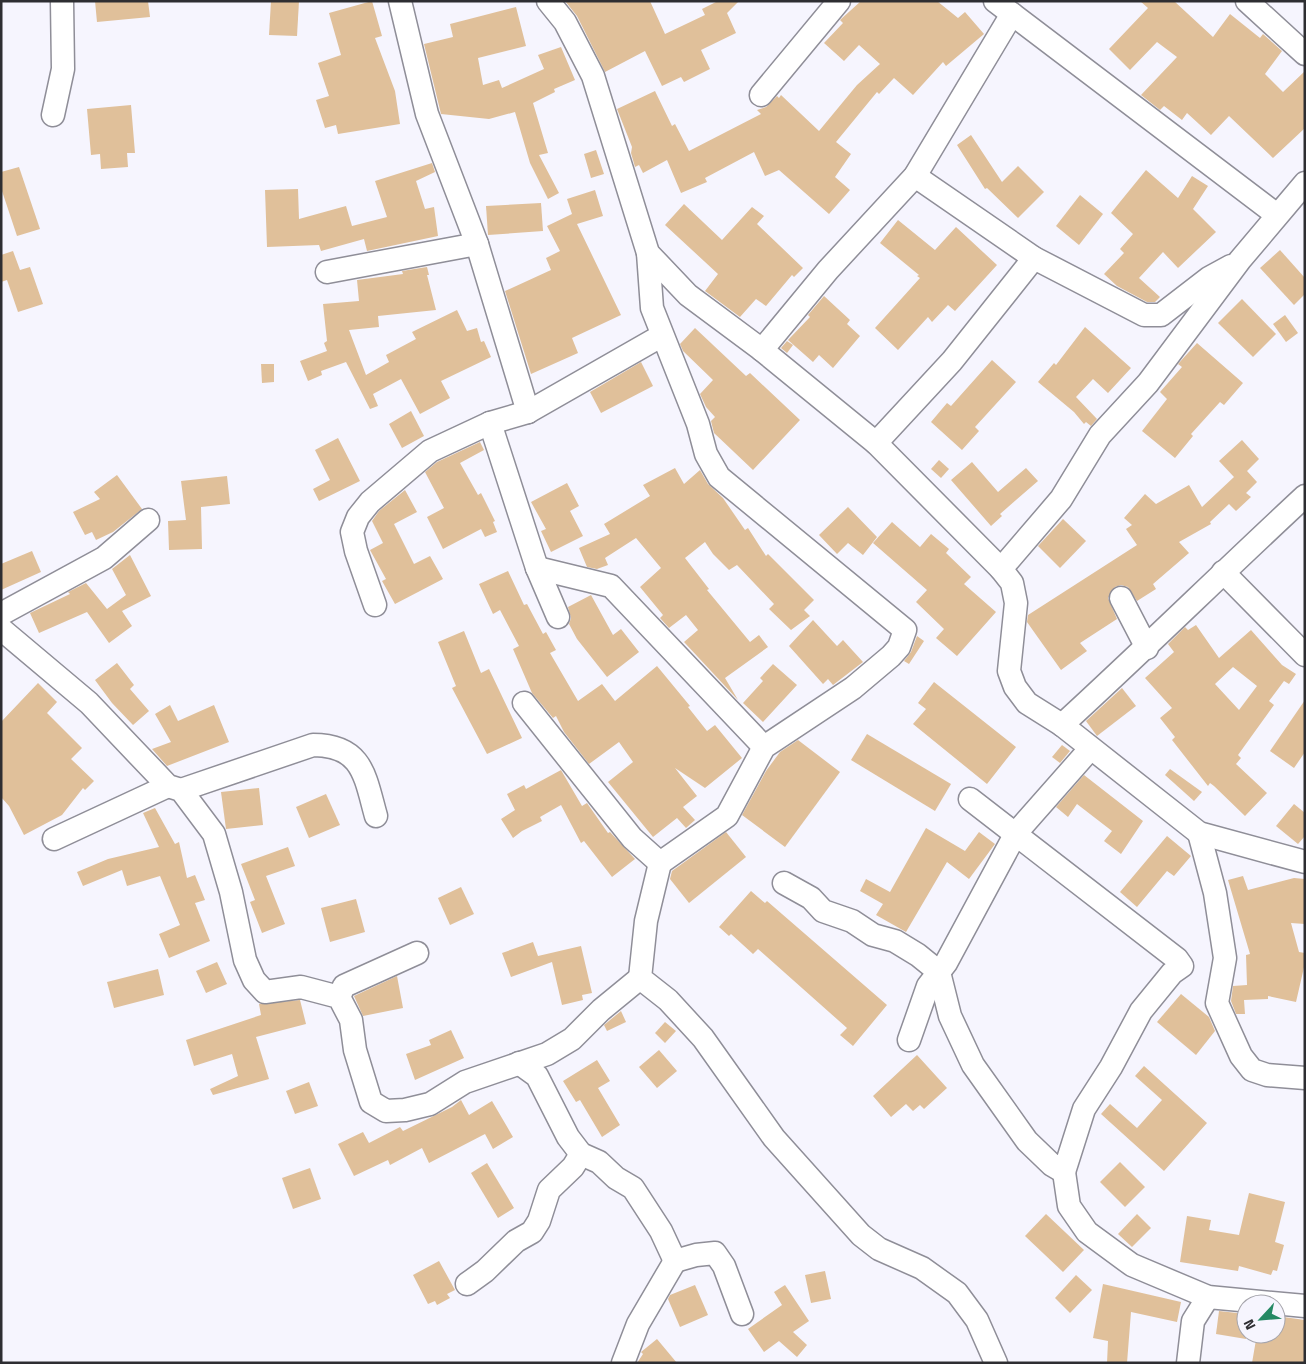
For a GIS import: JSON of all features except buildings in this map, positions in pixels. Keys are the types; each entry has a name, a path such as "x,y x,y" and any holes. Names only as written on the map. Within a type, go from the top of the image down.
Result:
{"street":[{"path":"53,115 63,69 62,1"},
{"path":"400,1 427,114 477,244 528,412"},
{"path":"1,628 89,703 175,788 214,834 231,892 245,960 254,980 265,992 301,987 339,997 351,1020 355,1050 371,1102 386,1110 405,1110 430,1104 465,1082 547,1054 572,1039 601,1010 640,978 646,921 660,863 726,816 764,748 853,688 891,656 899,647 905,630 719,477 706,454 698,424 661,336 652,308 648,254 593,76 565,22 548,1"},
{"path":"762,95 839,1"},
{"path":"1246,1 1305,54"},
{"path":"762,350 828,270 915,176 1004,8 1277,214"},
{"path":"915,176 1034,258 1144,315 1152,317 1161,316 1209,278 1240,260"},
{"path":"1000,569 1061,499 1100,435 1148,383 1240,260 1305,183"},
{"path":"327,272 477,244"},
{"path":"648,254 688,295 762,350 876,443 1012,583 1016,603 1009,671 1015,687 1027,703 1062,725 1090,750 1199,833 1305,862"},
{"path":"876,443 952,361 1034,258"},
{"path":"375,605 352,532 358,517 370,502 430,451 490,423 528,412 661,336"},
{"path":"490,423 537,568 558,617"},
{"path":"1062,725 1147,648 1223,572 1305,496"},
{"path":"1,614 104,558 148,520"},
{"path":"537,568 611,586 764,748"},
{"path":"1223,572 1305,655"},
{"path":"1122,598 1147,648"},
{"path":"524,703 632,838 660,863"},
{"path":"54,839 175,788 313,745 328,745 346,752 362,767 376,816"},
{"path":"909,1040 928,986 946,963 1016,834 1090,750"},
{"path":"970,799 1178,959 1182,966 1172,973 1141,1011 1111,1067 1084,1109 1064,1172 1069,1206 1087,1232 1111,1247 1132,1266 1208,1297 1305,1306"},
{"path":"1199,833 1214,892 1225,958 1217,1003 1241,1056 1252,1070 1267,1075 1305,1078"},
{"path":"784,883 811,898 823,911 852,921 873,935 895,941 918,955 938,972 950,1016 973,1065 1027,1141 1052,1165 1064,1172"},
{"path":"339,997 344,986 417,953"},
{"path":"640,978 668,1000 703,1038 774,1138 861,1235 880,1249 922,1268 956,1293 977,1320 996,1363"},
{"path":"547,1054 548,1094"},
{"path":"519,1063 537,1076 548,1094 568,1137 581,1154 599,1162 616,1178 633,1188 656,1222 674,1261"},
{"path":"468,1284 485,1271 516,1241 532,1232 539,1221 549,1190 573,1167 581,1154"},
{"path":"623,1363 638,1324 674,1261 715,1253 724,1266 742,1314"},
{"path":"1188,1363 1193,1322 1208,1297"}]}
